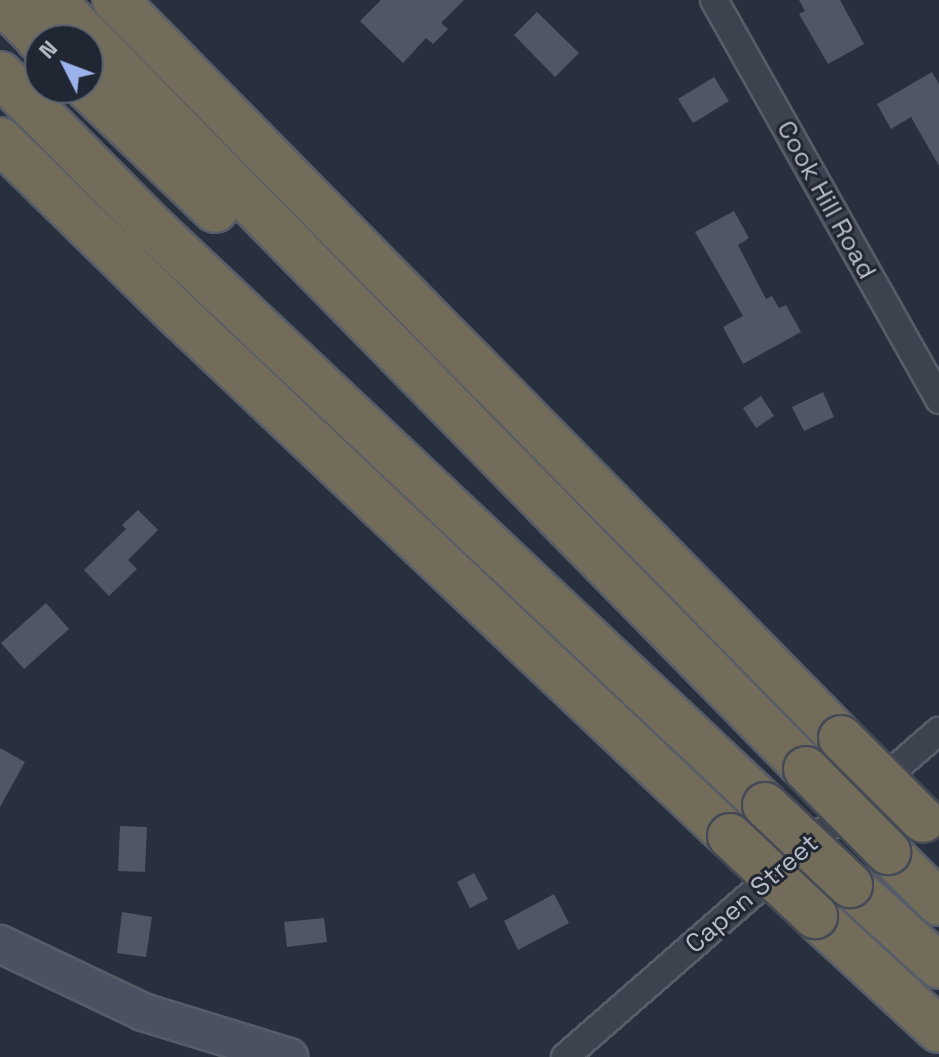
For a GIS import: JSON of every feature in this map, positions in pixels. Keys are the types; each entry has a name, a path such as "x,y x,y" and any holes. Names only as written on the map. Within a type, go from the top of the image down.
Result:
{"highway":[{"path":"1,0 24,24"},
{"path":"52,0 939,903"},
{"path":"118,2 931,828"},
{"path":"0,47 330,380 420,480"},
{"path":"0,74 154,229 939,966"},
{"path":"104,103 283,273 526,484"},
{"path":"0,140 182,318 939,1030"}],"street":[{"name":"Cook Hill Road","path":"714,0 939,400"},
{"name":"Capen Street","path":"565,1057 939,731"},
{"path":"0,944 143,1012 289,1057"}],"building":[{"path":"381,0 464,0 441,23 448,29 433,44 426,38 403,63 360,21"},
{"path":"799,0 840,0 864,44 828,64 799,14 805,11"},
{"path":"537,12 579,53 555,77 514,35"},
{"path":"932,72 939,84 939,166 911,117 891,129 877,104"},
{"path":"714,77 729,101 693,123 678,99"},
{"path":"734,211 749,238 738,245 766,299 772,296 779,308 786,305 801,332 743,364 723,327 743,316 695,232"},
{"path":"823,392 834,417 804,431 792,407"},
{"path":"761,396 774,416 756,428 743,408"},
{"path":"138,510 158,530 128,560 137,569 109,596 84,570 126,529 122,525"},
{"path":"46,603 69,629 24,669 1,643"},
{"path":"0,748 25,762 0,807"},
{"path":"120,826 147,827 145,872 118,871"},
{"path":"474,873 488,899 470,908 457,882"},
{"path":"554,894 569,923 518,950 504,921"},
{"path":"122,912 152,917 146,957 117,953"},
{"path":"324,918 327,942 287,947 284,922"}]}
